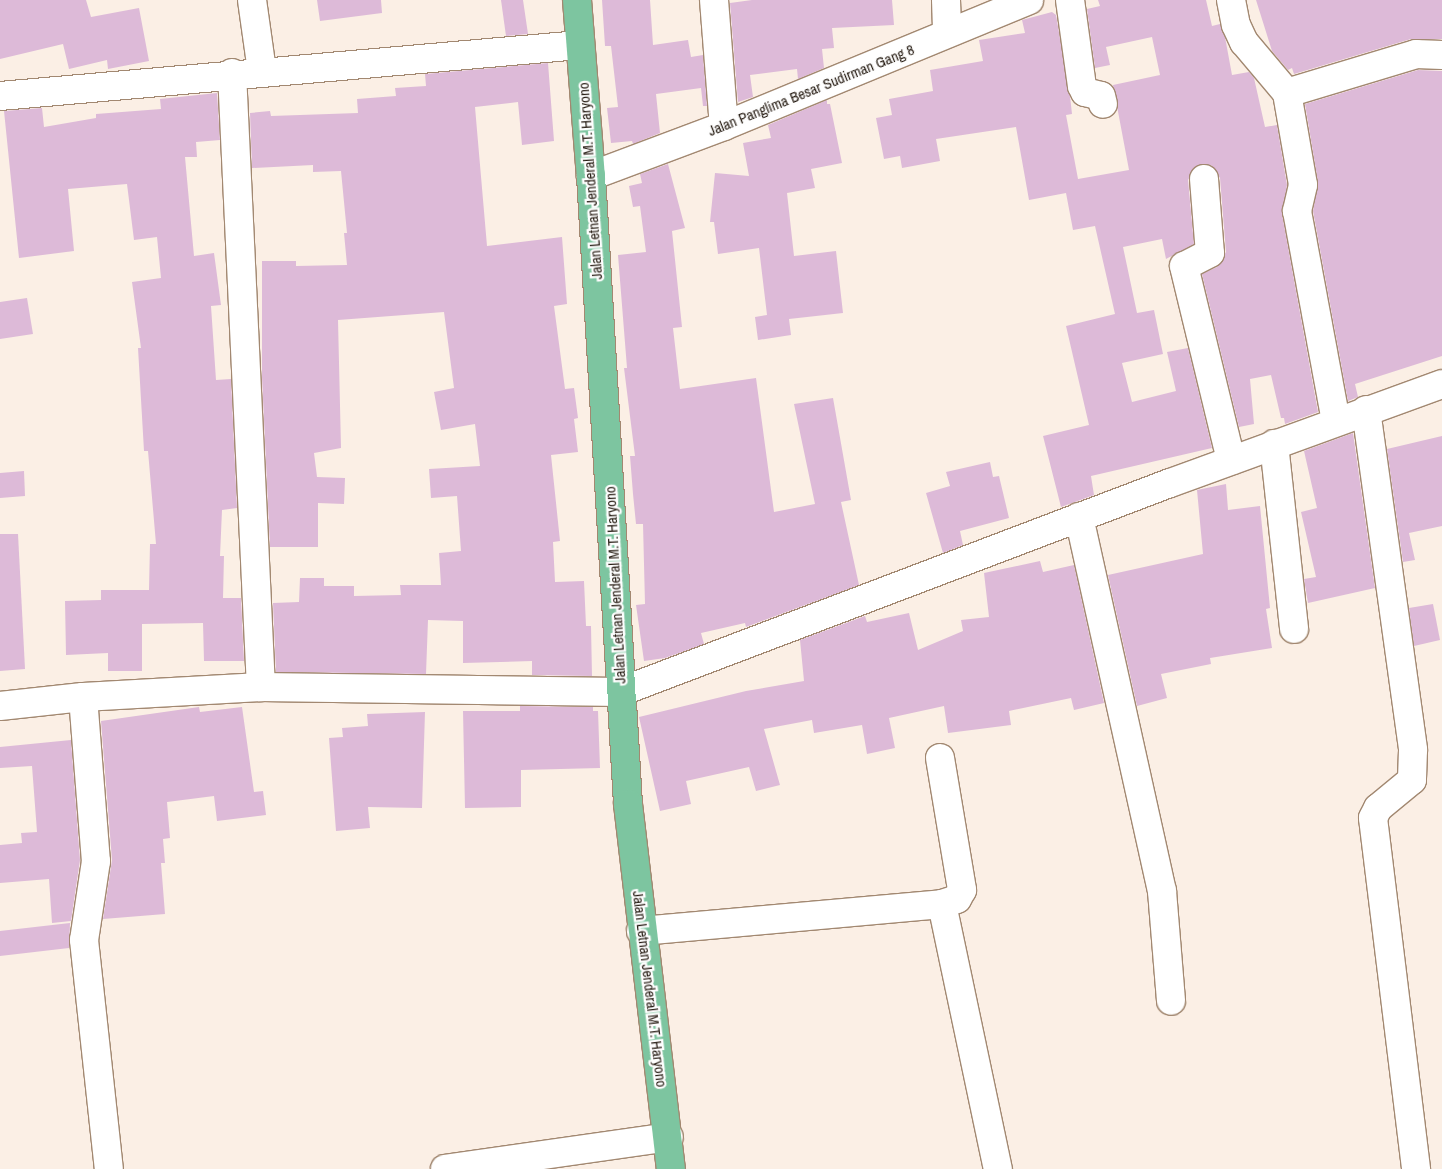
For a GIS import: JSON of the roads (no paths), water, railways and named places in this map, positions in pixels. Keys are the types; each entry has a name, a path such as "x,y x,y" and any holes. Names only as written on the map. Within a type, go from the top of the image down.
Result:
{"main road":[{"name":"Jalan Letnan Jenderal M.T. Haryono","path":"577,0 591,176 620,692 641,931 669,1137 671,1169"}],"street":[{"path":"252,0 262,71"},
{"path":"714,0 724,126"},
{"path":"946,0 948,34"},
{"name":"Jalan Panglima Besar Sudirman Gang 8","path":"591,176 724,126 1029,0"},
{"path":"1070,0 1082,86 1085,92 1101,96 1103,104"},
{"path":"1231,0 1236,25 1244,42 1287,93 1303,185 1297,211 1336,421"},
{"path":"0,96 232,73 580,45"},
{"path":"1287,93 1416,54 1442,54"},
{"path":"232,73 261,686"},
{"path":"1204,179 1210,253 1184,266 1231,460"},
{"path":"0,706 83,697 261,686 620,692 1231,460 1442,384"},
{"path":"1366,410 1413,750 1412,780 1378,808 1373,818 1416,1169"},
{"path":"1274,444 1294,629"},
{"path":"1079,517 1128,724 1162,891 1171,1001"},
{"path":"83,697 96,861 84,940 109,1169"},
{"path":"641,931 942,904 957,899 962,890 940,758"},
{"path":"942,904 998,1169"},
{"path":"445,1169 669,1137"}]}
